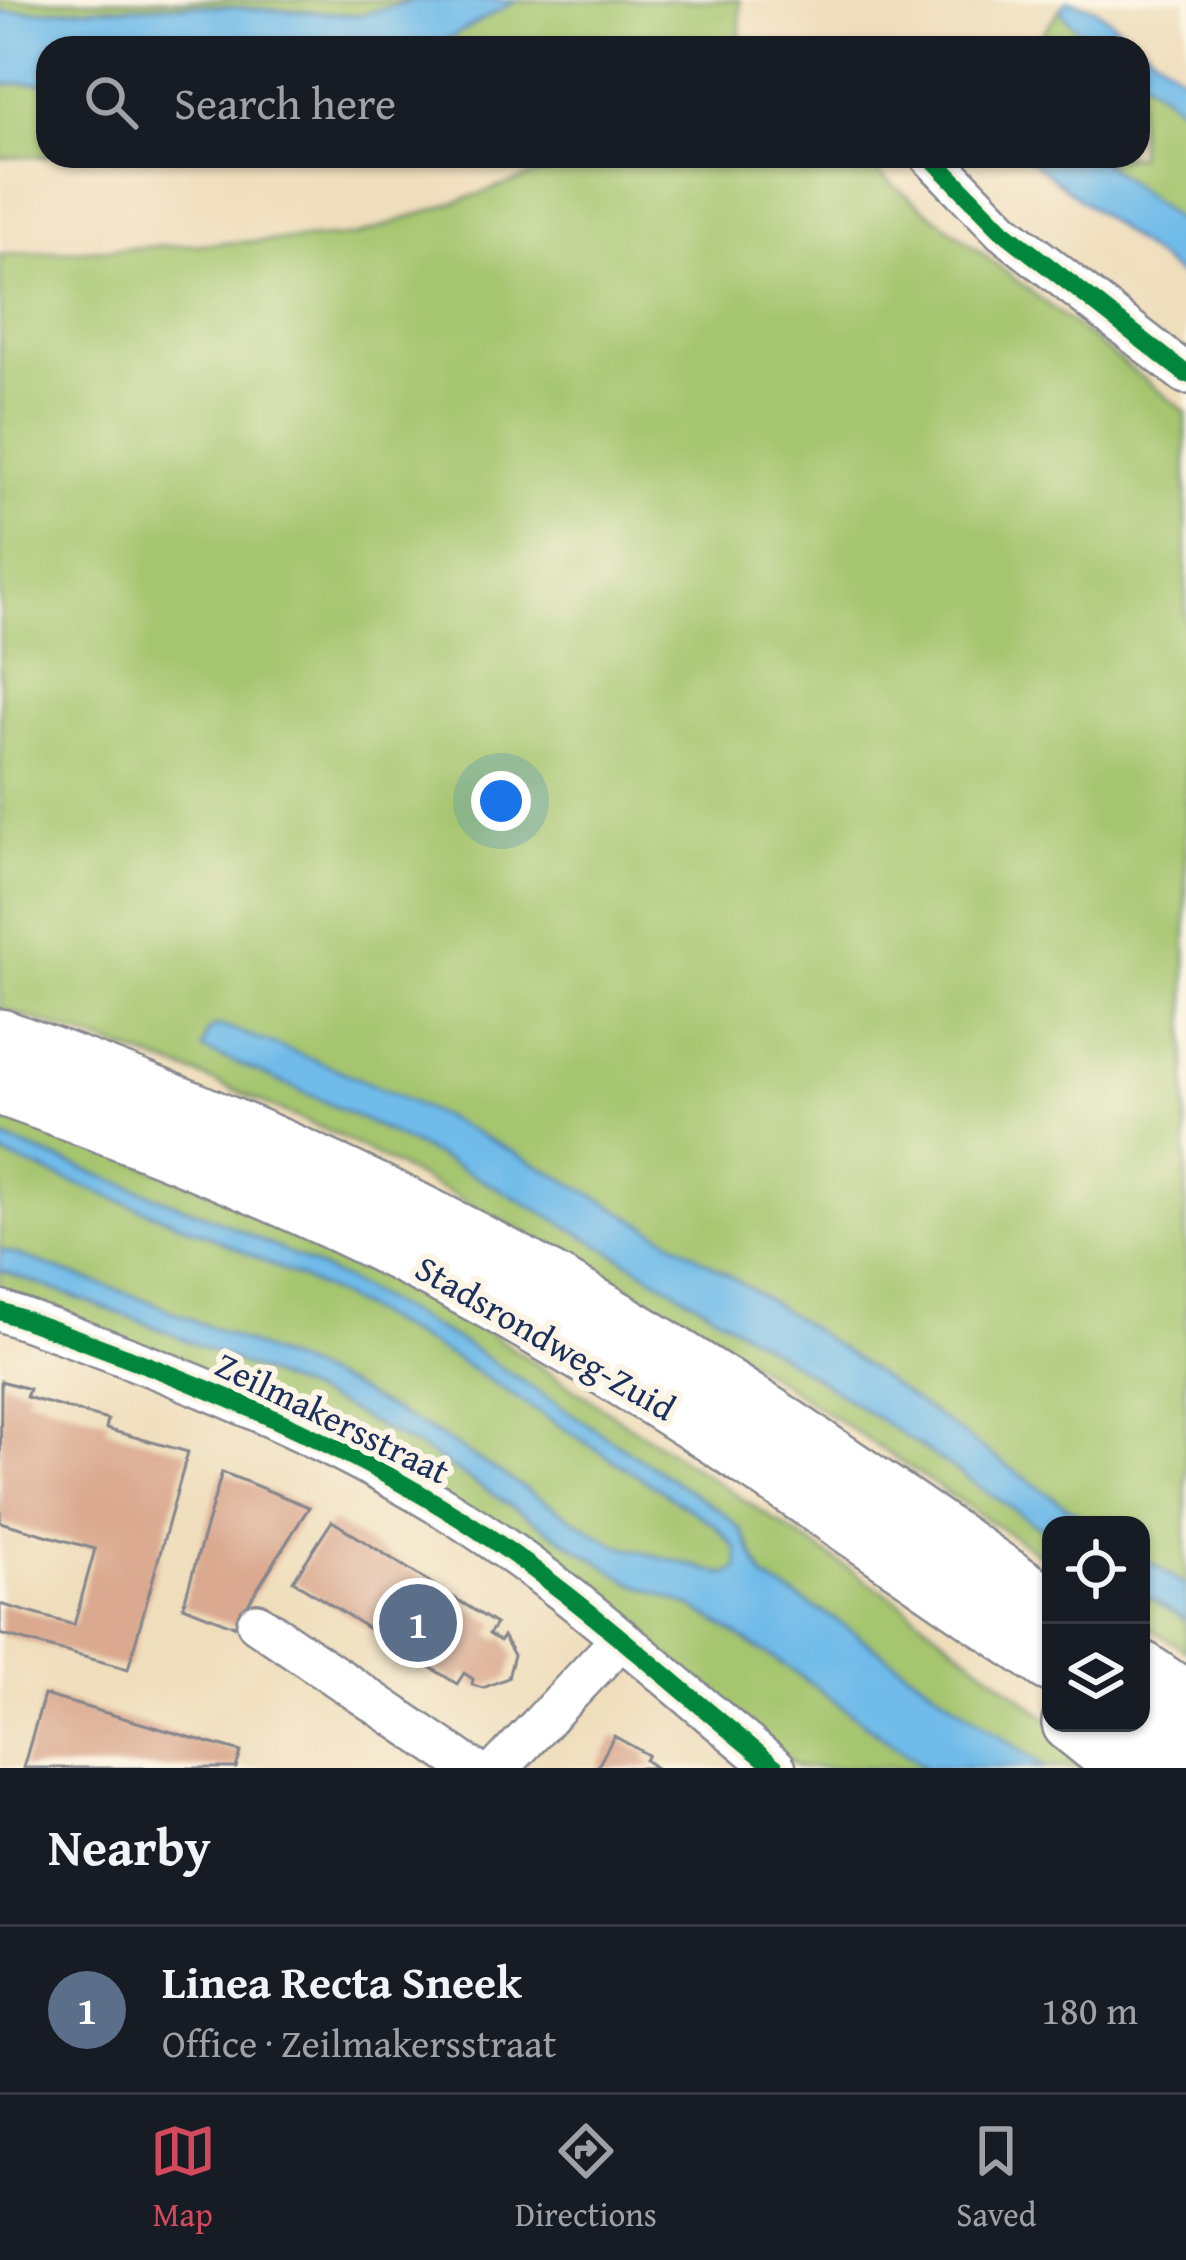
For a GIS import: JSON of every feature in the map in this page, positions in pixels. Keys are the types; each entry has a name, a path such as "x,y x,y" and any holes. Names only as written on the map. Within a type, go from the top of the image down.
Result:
{"highway":[{"name":"Stadsrondweg-Zuid","path":"0,1038 242,1131 414,1210 557,1286 864,1480 1042,1602"},
{"name":"Stadsrondweg-Zuid","path":"0,1086 259,1188 443,1275 624,1378 789,1483 1042,1657"},
{"path":"864,1480 987,1535 1042,1571"},
{"path":"789,1483 878,1574 1042,1701"},
{"path":"1150,1641 1186,1663"},
{"path":"1150,1676 1186,1701"},
{"path":"1150,1731 1186,1756"},
{"path":"1082,1732 1127,1768"}],"street":[{"path":"942,168 1003,231 1186,374"},
{"name":"Zeilmakersstraat","path":"0,1311 163,1371 363,1462 446,1509 547,1578 776,1768"},
{"path":"257,1623 471,1768"},
{"path":"499,1768 619,1641"}],"green space":[{"path":"0,0 416,0 359,15 191,5 0,12"},
{"path":"517,0 740,0 740,36 453,36"},
{"path":"1060,9 1089,36 1041,36"},
{"path":"36,82 36,156 0,158 0,84"},
{"path":"1150,84 1186,112 1186,227 1110,168 1150,168"},
{"path":"556,168 871,168 1186,412 1186,1586 1150,1562 1150,1516 1081,1516 726,1273 468,1132 207,1032 203,1049 426,1150 640,1268 744,1332 1042,1529 1042,1556 692,1323 559,1250 335,1134 194,1073 0,1008 0,255 355,236"},
{"path":"0,1108 249,1207 458,1313 898,1601 1042,1714 1042,1732 1065,1732 1111,1768 1046,1768 836,1620 764,1578 749,1543 345,1280 213,1218 0,1137"},
{"path":"0,1154 206,1234 337,1295 456,1359 713,1524 737,1549 738,1569 726,1575 614,1544 438,1435 346,1385 146,1300 0,1249"},
{"path":"0,1270 138,1320 337,1404 428,1453 630,1582 693,1607 790,1669 925,1768 798,1768 555,1567 0,1297"},
{"path":"1150,1598 1186,1620 1186,1651 1150,1628"}],"water":[{"path":"416,0 517,0 453,36 36,36 36,82 0,84 0,12 191,5 359,15"},
{"path":"1068,0 1095,8 1131,36 1086,36 1060,9"},
{"path":"1150,51 1186,79 1186,112 1150,84"},
{"path":"1040,168 1110,168 1186,227 1186,281"},
{"path":"218,1025 347,1073 478,1134 606,1203 772,1303 1081,1516 1042,1516 1042,1529 847,1398 640,1268 426,1150 202,1049 207,1032"},
{"path":"0,1137 213,1218 465,1344 722,1512 741,1530 764,1578 836,1620 1046,1768 925,1768 791,1669 693,1607 630,1582 428,1453 337,1404 138,1320 0,1270 0,1249 146,1300 346,1385 438,1435 614,1544 726,1575 738,1569 737,1549 713,1524 456,1359 337,1295 206,1234 0,1154"},
{"path":"1150,1562 1186,1586 1186,1620 1150,1598"}],"building":[{"path":"1,1381 29,1389 26,1397 108,1420 106,1429 188,1452 128,1669 0,1634 0,1604 74,1625 95,1549 0,1522"},
{"path":"222,1472 309,1507 234,1626 183,1606"},
{"path":"332,1521 496,1624 489,1634 500,1641 503,1636 514,1655 508,1678 483,1688 472,1685 473,1679 464,1673 457,1684 293,1581"},
{"path":"44,1695 241,1752 236,1768 23,1768"},
{"path":"614,1736 648,1755 645,1760 656,1768 597,1768"}],"cycle path":[{"path":"942,168 1003,231 1186,374"},
{"path":"0,1311 227,1398 338,1449 444,1508 573,1599 776,1768"}],"place":[{"name":"Linea Recta Sneek","path":"418,1623"}]}
